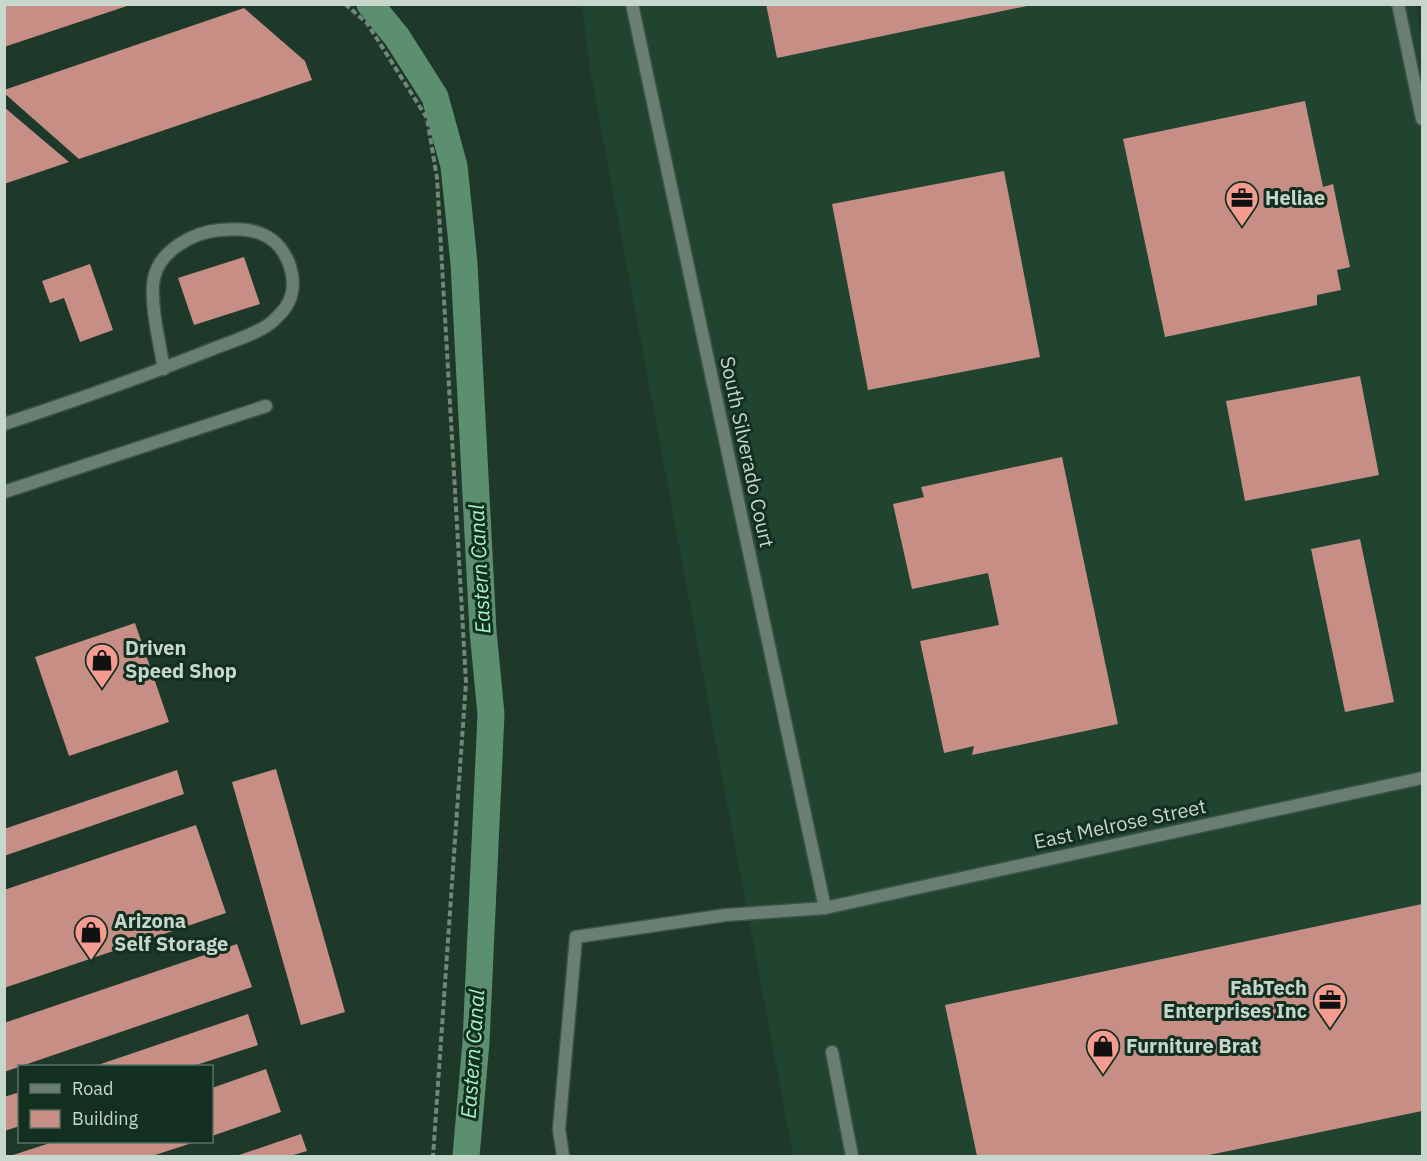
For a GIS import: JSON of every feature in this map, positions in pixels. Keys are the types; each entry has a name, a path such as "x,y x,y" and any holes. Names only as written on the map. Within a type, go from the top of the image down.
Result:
{"street":[{"name":"South Silverado Court","path":"632,4 825,908"},
{"path":"1398,4 1422,119"},
{"path":"4,424 164,369 270,323 288,304 292,283 290,261 279,244 265,235 242,228 205,232 177,246 162,263 154,278 154,305 164,369"},
{"path":"4,492 266,406"},
{"name":"East Melrose Street","path":"563,1156 559,1129 576,937 726,915 825,908 1422,778"},
{"path":"832,1052 852,1156"}],"path":[{"path":"345,4 367,23 427,118 437,178 465,682 434,1156"}],"shaded area":[{"path":"582,5 1415,5 1422,40 1422,1156 793,1156 589,64"}],"building":[{"path":"4,4 130,4 130,5 4,47"},
{"path":"766,4 1027,4 1027,6 777,58"},
{"path":"244,8 305,61 312,80 79,159 4,93 4,90"},
{"name":"Heliae","path":"1305,101 1323,187 1333,184 1350,267 1337,270 1341,290 1317,295 1317,305 1165,337 1123,139"},
{"path":"4,107 69,162 4,184"},
{"path":"1004,171 1040,357 868,390 832,204"},
{"path":"244,257 260,304 194,325 178,278"},
{"path":"90,264 113,330 80,342 64,298 50,303 42,281"},
{"path":"1360,376 1379,475 1245,501 1226,401"},
{"path":"1062,457 1118,724 972,755 974,746 944,753 920,641 999,625 988,573 912,589 893,504 924,497 921,487"},
{"path":"1360,539 1394,702 1345,712 1311,549"},
{"name":"Driven Speed Shop","path":"135,623 169,722 69,756 35,657"},
{"path":"276,769 345,1012 301,1025 232,782"},
{"path":"177,770 184,794 4,856 4,829"},
{"path":"196,825 226,913 4,988 4,890"},
{"path":"1422,904 1422,1111 1204,1156 977,1156 945,1005"},
{"path":"237,944 252,987 24,1065 18,1065 18,1067 4,1072 4,1023"},
{"path":"248,1014 258,1045 196,1065 98,1065"},
{"path":"266,1069 281,1112 213,1136 213,1088"},
{"path":"18,1093 18,1127 4,1131 4,1097"},
{"path":"301,1134 307,1151 290,1156 236,1156"},
{"path":"50,1143 192,1143 152,1156 10,1156"}],"waterway":[{"name":"Eastern Canal","path":"370,4 397,37 435,97 454,166 464,263 483,631 491,714 476,1042 466,1156"}],"place":[{"name":"Heliae","path":"1242,227"},
{"name":"Driven Speed Shop","path":"102,689"},
{"name":"Arizona Self Storage","path":"91,961"},
{"name":"FabTech Enterprises Inc","path":"1330,1029"},
{"name":"Furniture Brat","path":"1103,1075"}]}
